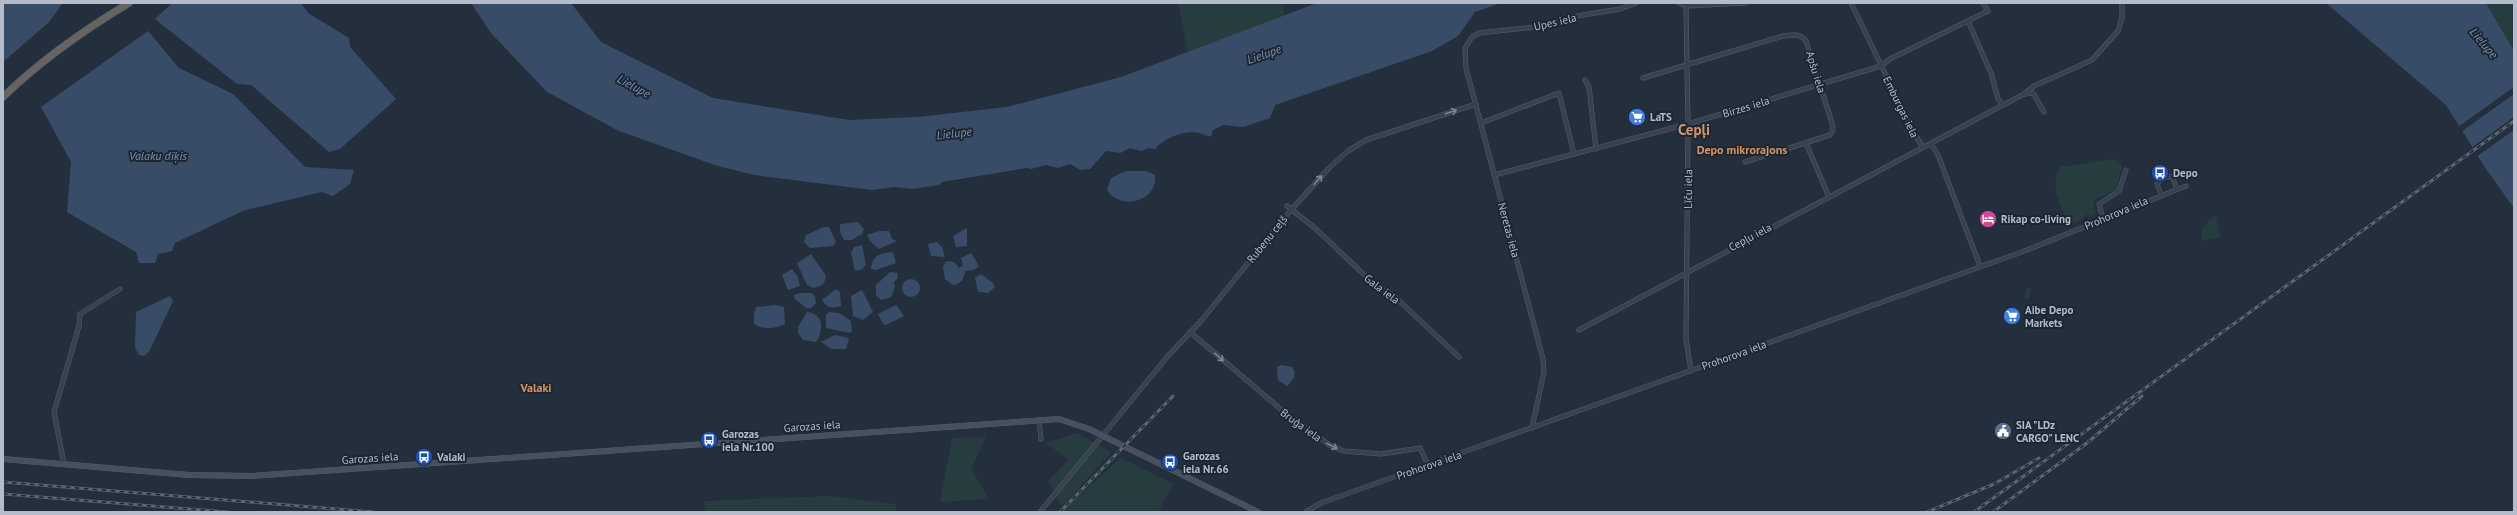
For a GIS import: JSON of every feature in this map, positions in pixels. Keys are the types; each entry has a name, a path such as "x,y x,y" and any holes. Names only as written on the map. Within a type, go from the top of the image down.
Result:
{"highway":[{"path":"3,97 39,64 71,40 130,3"}],"main road":[{"name":"Garozas iela","path":"3,459 189,475 252,476 1039,420 1070,421 1104,436 1258,512"}],"street":[{"name":"Upes iela","path":"1474,36 1487,32 1545,26 1577,16 1620,9 1636,3"},
{"path":"1679,3 1686,6 1746,3"},
{"name":"Emburgas iela","path":"1851,3 1915,135 1923,147 1931,144 1938,155 1980,266"},
{"name":"Birzes iela","path":"1494,174 1596,149 1688,124 1881,66 1890,59 1988,11 1983,3"},
{"path":"1931,144 2024,94 2034,86 2092,60 2118,31 2122,18 2122,3"},
{"name":"Līču iela","path":"1686,6 1688,124 1686,339 1691,371"},
{"path":"1968,21 1991,73 1998,99 2003,105"},
{"name":"Apšu iela","path":"1643,78 1783,36 1799,35 1806,41 1821,85 1833,130 1830,135 1746,162"},
{"name":"Neretas iela","path":"1474,36 1466,45 1464,56 1543,359 1544,372 1532,428"},
{"path":"1585,80 1589,87 1596,149"},
{"path":"1481,123 1559,93 1574,154"},
{"path":"2024,94 2036,95 2044,112"},
{"name":"Rubeņu ceļš","path":"1040,512 1205,316 1292,209 1329,168 1356,145 1476,104"},
{"path":"1806,143 1829,197"},
{"name":"Cepļu iela","path":"1579,330 1923,147"},
{"path":"2103,219 2099,204 2119,191 2126,170"},
{"name":"Prohorova iela","path":"2160,195 2157,184 2162,178 2172,176 2177,189"},
{"name":"Prohorova iela","path":"1306,512 1316,505 2057,238 2160,195 2186,186"},
{"name":"Gala iela","path":"1287,206 1316,229 1376,286 1393,294 1459,357"},
{"path":"64,464 54,412 80,326 80,314 120,289"},
{"name":"Bruģa iela","path":"1190,332 1284,412 1331,446 1344,451 1381,454 1420,448 1428,465"},
{"path":"1039,420 1040,439"}],"green space":[{"path":"1178,3 1284,3 1284,16 1188,52"},
{"path":"2486,3 2514,3 2514,51"},
{"path":"2114,159 2120,162 2122,168 2116,190 2093,201 2096,214 2090,217 2089,214 2084,216 2083,219 2072,224 2069,223 2057,195 2056,181 2060,167"},
{"path":"2215,215 2221,237 2201,241 2202,228"},
{"path":"2028,287 2031,290 2029,298 2024,299"},
{"path":"1077,433 1112,452 1062,506 1048,481 1069,460 1046,443"},
{"path":"986,437 971,469 989,499 940,502 952,438"},
{"path":"1121,458 1174,484 1159,510 1161,512 1060,512"},
{"path":"827,496 896,504 896,512 705,512 704,501"}],"water":[{"path":"3,3 62,4 49,22 3,62"},
{"path":"172,3 301,3 308,13 349,38 350,47 396,99 340,149 329,152 251,85 237,84 155,19"},
{"name":"Lielupe","path":"471,3 571,3 601,42 713,98 849,120 918,117 1007,107 1121,77 1317,3 1501,3 1475,12 1458,36 1432,51 1275,105 1270,118 1243,127 1223,125 1213,130 1211,136 1193,132 1181,134 1169,138 1155,149 1148,148 1142,151 1130,148 1120,153 1106,151 1090,169 1081,170 1070,164 1058,168 1046,165 1031,169 1027,168 942,182 939,185 913,189 895,187 872,190 754,175 718,166 619,131 547,92 491,33"},
{"name":"Lielupe","path":"2326,3 2486,3 2514,51 2514,208 2486,169 2446,105"},
{"name":"Valaku dīķis","path":"148,31 179,68 233,94 305,167 354,170 350,184 333,196 322,192 245,210 175,243 172,251 158,254 155,263 139,263 136,252 67,212 71,162 41,107"},
{"path":"1126,171 1146,171 1155,175 1151,192 1145,197 1129,202 1120,200 1113,196 1107,190 1111,178"},
{"path":"858,222 864,229 862,234 852,240 844,240 840,232 840,224"},
{"path":"824,227 829,227 836,242 833,246 810,248 804,242 806,235"},
{"path":"967,228 967,246 956,247 953,236"},
{"path":"880,231 889,231 892,239 897,241 879,249 870,241 867,235"},
{"path":"937,242 942,247 945,257 931,256 928,244"},
{"path":"862,245 866,265 861,270 855,271 851,253 854,247"},
{"path":"893,252 896,263 876,270 871,269 875,258 884,253"},
{"path":"971,253 979,266 974,270 965,271 962,281 958,284 953,285 945,279 943,267 946,261 954,262 959,268 963,265 961,258"},
{"path":"811,254 826,276 822,285 813,288 807,285 797,263"},
{"path":"792,269 798,277 800,286 788,290 782,275"},
{"path":"890,272 898,273 897,279 894,282 895,287 891,297 881,300 876,295 876,285"},
{"path":"981,274 993,283 995,287 988,293 978,292 975,278"},
{"path":"911,279 917,282 920,288 917,294 911,297 905,294 902,288 905,282"},
{"path":"836,289 840,292 841,306 833,307 826,305 822,300"},
{"path":"862,290 873,312 863,320 853,316 851,296"},
{"path":"800,293 811,293 815,296 816,303 811,308 806,308 795,299 794,295"},
{"path":"170,296 173,301 149,352 144,356 139,355 135,348 136,312"},
{"path":"776,305 784,307 785,324 770,328 754,324 756,307"},
{"path":"896,305 904,316 886,325 883,324 878,314"},
{"path":"807,312 813,313 817,316 821,323 819,337 816,342 803,340 798,333 798,327"},
{"path":"829,312 839,313 851,321 852,331 850,333 826,328 826,315"},
{"path":"835,335 849,338 846,349 832,349 821,342"},
{"path":"1281,365 1292,367 1295,372 1293,379 1287,386 1278,380 1277,367"}],"pier":[{"path":"2514,87 2514,94 2461,132 2458,127"},
{"path":"2514,117 2514,130 2476,157 2471,148"}],"railway":[{"path":"1974,512 2514,121"},
{"path":"1060,512 1173,396"},
{"path":"1993,512 2087,443 2142,396"},
{"path":"1927,512 1994,484 2039,458"},
{"path":"3,482 373,512"},
{"path":"3,494 227,512"}],"place":[{"name":"LaTS","path":"1637,117"},
{"name":"Depo","path":"2160,173"},
{"name":"Rikap co-living","path":"1988,219"},
{"name":"Aibe Depo Markets","path":"2012,316"},
{"name":"SIA \"LDz CARGO\" LENC","path":"2003,431"},
{"name":"Garozas iela Nr.100","path":"709,440"},
{"name":"Valaki","path":"424,457"},
{"name":"Garozas iela Nr.66","path":"1170,462"}],"district":[{"name":"Cepļi","path":"1694,129"},
{"name":"Depo mikrorajons","path":"1742,149"},
{"name":"Valaki","path":"536,387"}]}
